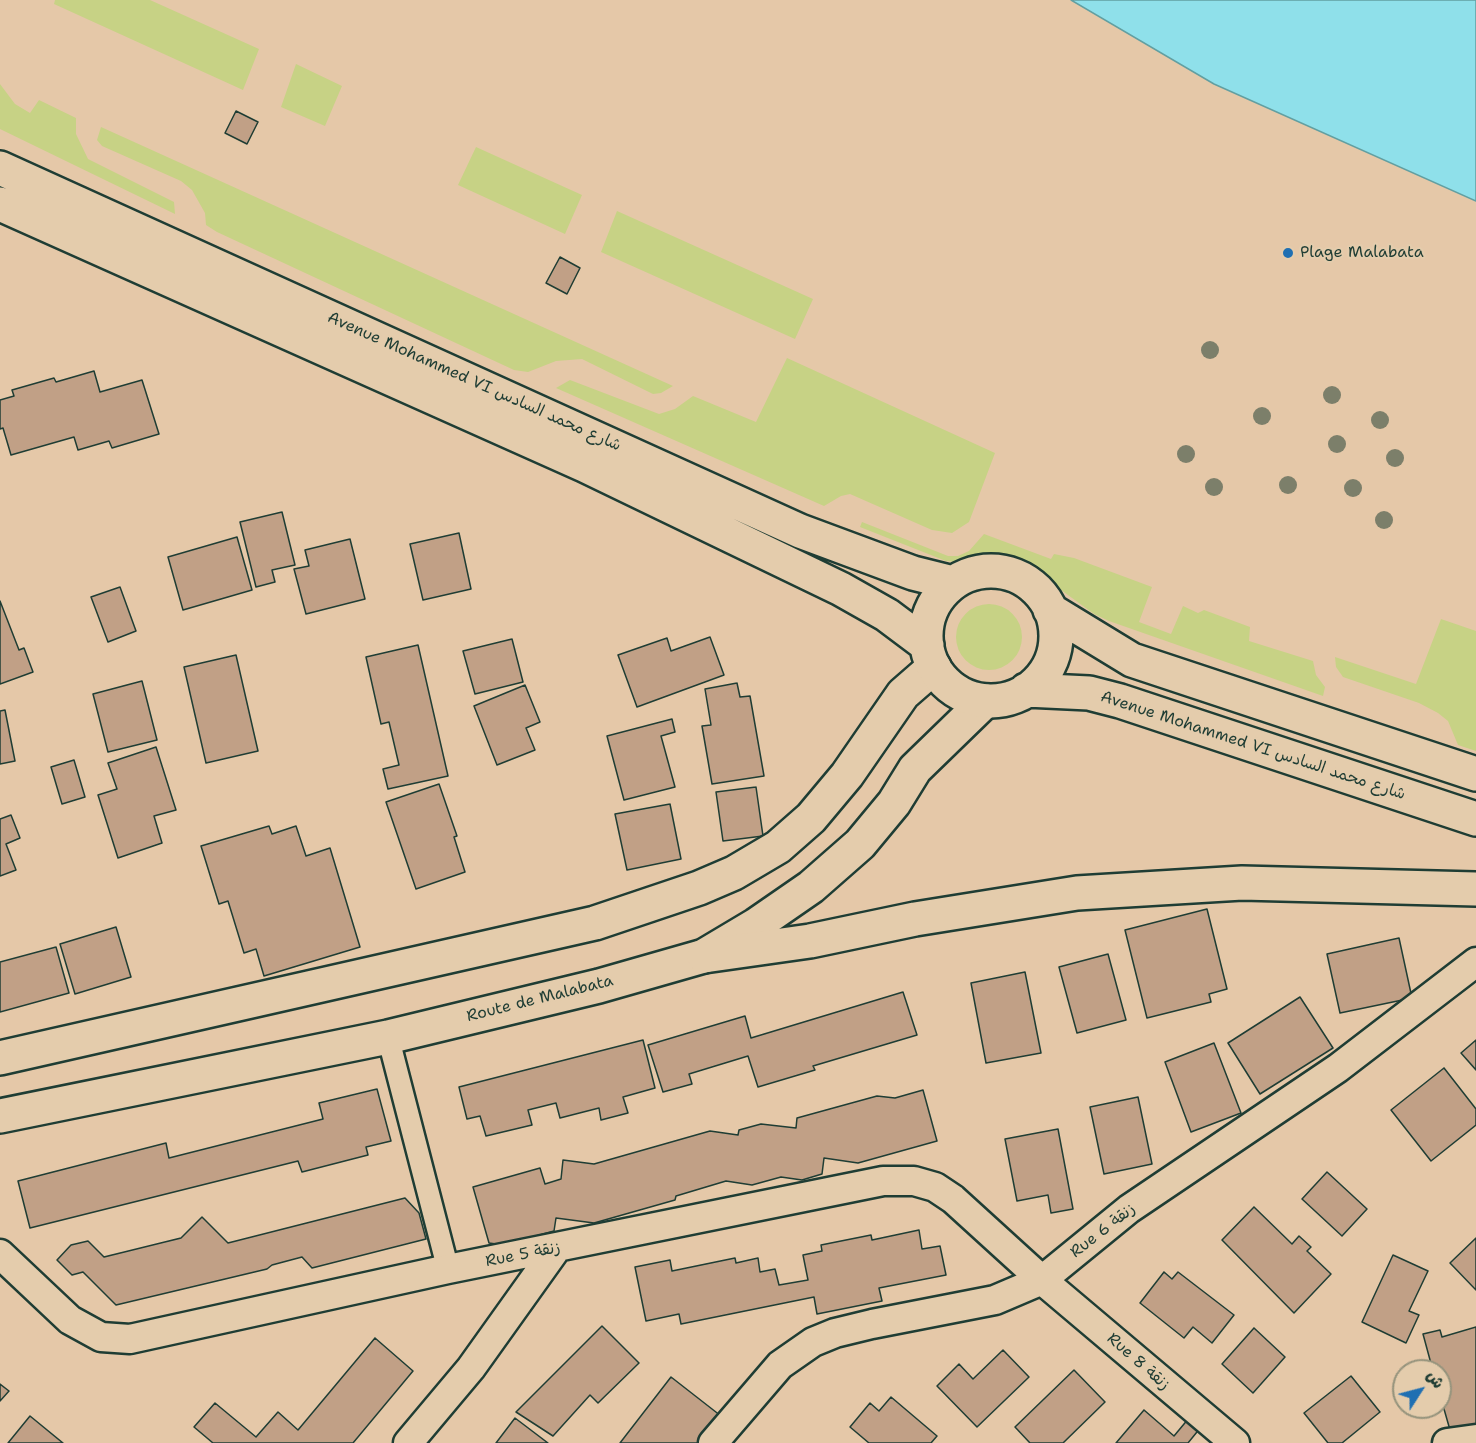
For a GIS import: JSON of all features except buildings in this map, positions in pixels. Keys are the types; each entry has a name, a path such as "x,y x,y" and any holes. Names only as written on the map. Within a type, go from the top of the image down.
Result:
{"main road":[{"name":"Avenue Mohammed VI شارع محمد السادس","path":"0,168 800,531 913,573 953,583"},
{"name":"Avenue Mohammed VI شارع محمد السادس","path":"0,204 584,465 841,589 887,615 930,656"},
{"path":"983,571 1000,572 1030,585 1042,596 1050,610 1056,640 1053,655 1038,681 1026,690 999,700 985,701 955,690 930,656 926,627 931,610 940,595 953,583 967,575 983,571"},
{"path":"1050,610 1132,660 1476,774"},
{"path":"0,1058 595,923 699,888 734,873 778,847 811,818 846,775 930,656"},
{"name":"Avenue Mohammed VI شارع محمد السادس","path":"1026,690 1089,693 1120,701 1476,819"},
{"name":"Route de Malabata","path":"0,1116 388,1037 599,986 704,956 756,925 811,887 860,843 894,803 915,769 985,701"},
{"path":"704,956 810,941 915,919 1077,893 1242,883 1476,889"}],"street":[{"name":"Rue 6 زنقة","path":"713,1443 780,1365 813,1342 835,1333 872,1324 995,1300 1042,1280 1129,1209 1338,1068 1476,962"},
{"path":"388,1037 448,1269"},
{"name":"Rue 5 زنقة","path":"0,1254 70,1320 101,1337 115,1340 448,1269 556,1249 883,1181 914,1181 935,1186 952,1199 1042,1280"},
{"path":"408,1443 471,1368 556,1249"},
{"name":"Rue 8 زنقة","path":"1042,1280 1235,1443"},
{"path":"1448,1443 1476,1438"}],"green space":[{"path":"55,0 150,0 259,49 243,90 54,4"},
{"path":"296,64 342,86 325,126 281,107"},
{"path":"0,84 15,104 30,113 39,100 76,118 76,134 88,159 174,202 175,214 0,129"},
{"path":"101,127 673,386 661,393 653,394 582,359 556,361 528,372 514,370 217,232 206,225 205,213 192,190 181,181 102,146 97,140"},
{"path":"476,147 582,195 565,234 458,185"},
{"path":"617,211 813,299 795,339 601,252"},
{"path":"787,358 995,453 969,522 952,533 932,530 850,494 841,496 824,506 556,388 570,380 659,414 675,409 693,396 756,422"},
{"path":"862,522 948,556 958,556 969,551 984,534 1051,559 1054,554 1074,558 1152,587 1139,622 1171,634 1183,606 1198,613 1204,610 1250,627 1249,641 1313,661 1316,675 1325,687 1323,696 1109,621 1094,614 1020,560 993,556 956,562 946,561 860,527"},
{"path":"989,604 1002,607 1012,614 1019,624 1022,637 1019,650 1012,660 1002,667 989,670 976,667 966,660 959,650 956,637 959,624 966,614 976,607"},
{"path":"1441,619 1476,631 1476,751 1458,745 1448,721 1438,713 1419,703 1343,677 1336,667 1335,657 1416,684"}],"water":[{"path":"1071,0 1476,0 1476,201 1214,84"}],"place":[{"name":"Plage Malabata","path":"1288,253"}]}
